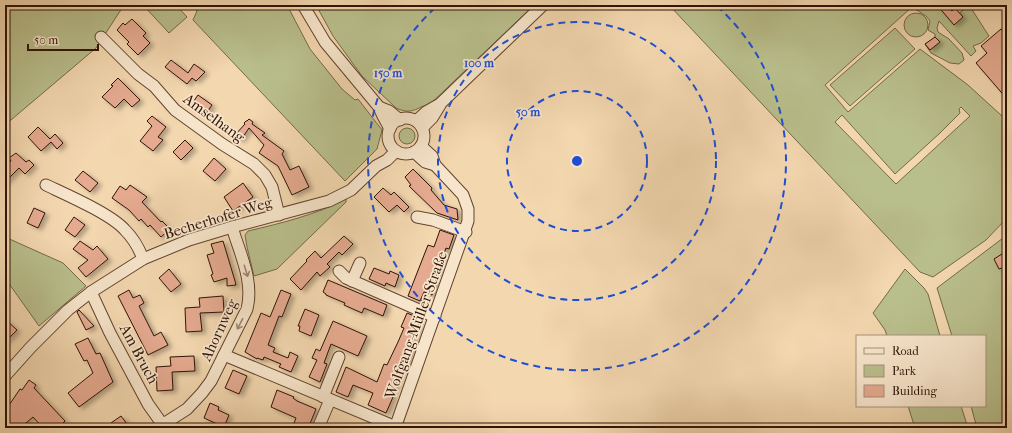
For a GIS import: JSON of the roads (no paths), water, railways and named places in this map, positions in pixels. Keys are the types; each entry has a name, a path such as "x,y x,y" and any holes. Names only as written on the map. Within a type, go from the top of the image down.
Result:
{"street":[{"path":"303,5 325,42 379,107 382,116 390,129"},
{"path":"419,125 432,118 440,104 543,5"},
{"name":"Amselhang","path":"101,36 138,74 154,86 175,110 222,144 254,164 265,175 272,187 279,215"},
{"path":"379,107 389,111 400,120"},
{"path":"410,119 419,125 424,137 418,149 405,154 393,147 389,139 390,129 393,125 400,120 410,119"},
{"name":"Becherhofer Weg","path":"7,369 68,310 91,292 143,259 189,240 329,201 351,190 393,147"},
{"name":"Wolfgang-Müller-Straße","path":"396,428 466,232 468,221 468,209 463,195 435,166 425,162 418,149"},
{"path":"46,185 107,216 124,229 140,249 143,259"},
{"path":"417,217 433,220 466,232"},
{"name":"Ahornweg","path":"164,427 187,409 211,381 247,310 250,300 249,281 232,227"},
{"path":"352,281 360,263"},
{"path":"339,271 346,278 352,281 435,317"},
{"name":"Am Bruch","path":"91,292 110,333 148,404 164,427"},
{"path":"224,355 396,428"},
{"path":"318,428 339,357"}]}
